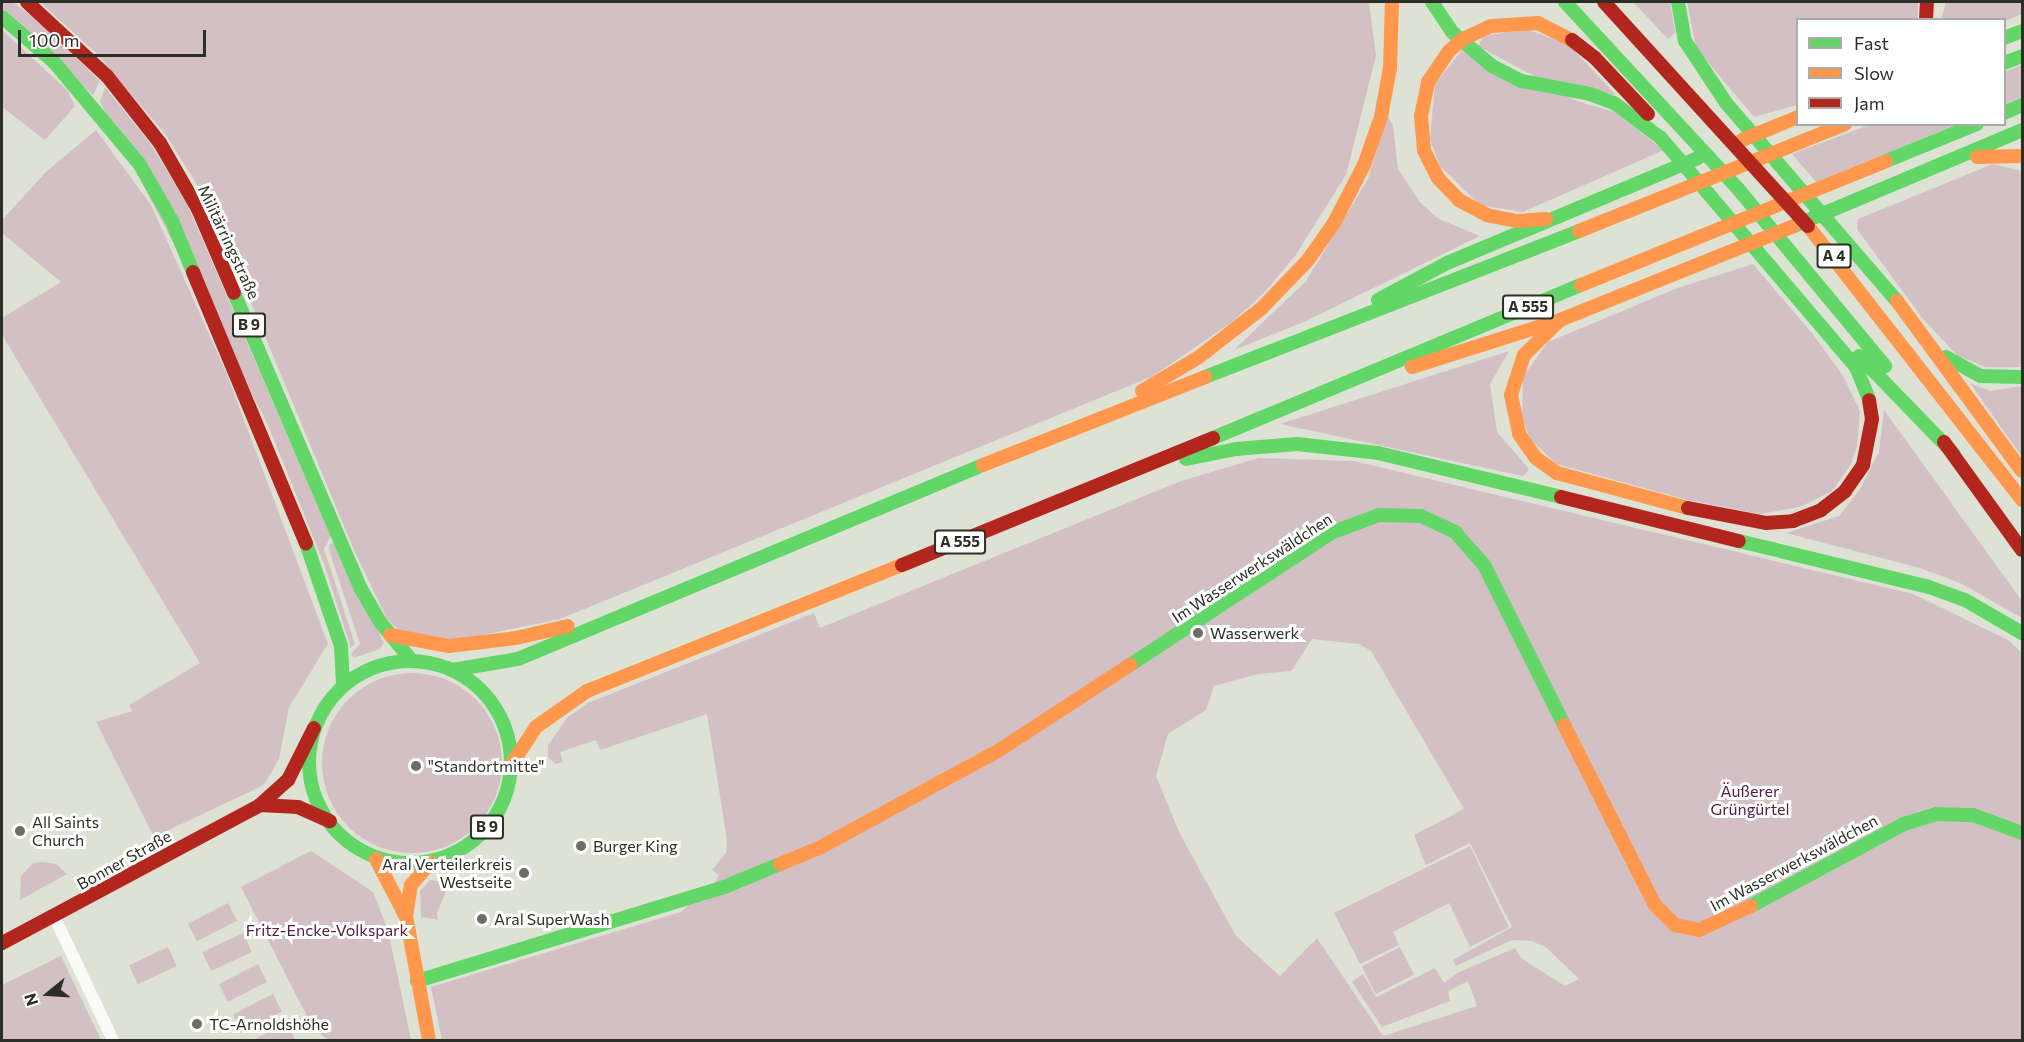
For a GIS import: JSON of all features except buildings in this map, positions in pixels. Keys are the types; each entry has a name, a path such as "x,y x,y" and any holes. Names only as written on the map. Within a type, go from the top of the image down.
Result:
{"main road":[{"name":"Militärringstraße","path":"27,2 77,45 118,90 160,143 198,209 361,589 390,635 412,661"},
{"path":"1096,419 1223,340 1287,283 1321,242 1364,165 1381,117 1390,68 1392,2"},
{"path":"1432,2 1452,32 1492,66 1522,81 1590,94 1614,103 1661,138 1856,368 1869,397 1872,418 1863,465 1845,491 1821,510 1793,520 1766,523 1727,518 1557,473 1536,458 1519,435 1511,395 1524,355 1560,320"},
{"name":"A 4","path":"1565,2 1754,207 1954,454 2022,550"},
{"name":"A 4","path":"1604,2 1629,26 1836,259 2022,500"},
{"path":"1678,2 1685,41 1726,103 1814,201 1930,344 2022,471"},
{"path":"1926,18 1927,2"},
{"name":"B 9","path":"2,17 54,62 94,106 140,165 172,221 303,533 341,646 343,685"},
{"path":"1546,219 1508,220 1477,211 1447,189 1425,150 1420,116 1431,76 1455,45 1491,26 1539,23 1563,33 1595,58 1734,209 1869,368 1954,454"},
{"path":"1629,26 1726,103"},
{"path":"2006,37 2022,31"},
{"path":"2006,62 2022,56"},
{"path":"2006,112 2022,105"},
{"path":"1343,322 1418,277 1546,219 1796,117"},
{"path":"452,670 518,659 610,617 1096,419 1840,126"},
{"name":"A 555","path":"511,765 536,727 570,701 1972,126"},
{"path":"1332,390 1560,320 1952,162 2022,130"},
{"path":"1952,162 1986,155 2022,156"},
{"path":"1930,344 1955,364 1980,376 2022,377"},
{"path":"1138,470 1208,453 1273,445 1322,446 1378,453 1929,587 1965,600 2022,633"},
{"name":"Im Wasserwerkswäldchen","path":"417,981 724,887 821,847 998,751 1331,533 1379,515 1421,516 1440,523 1455,532 1484,565 1655,905 1675,925 1699,930 1720,923 1904,824 1937,814 1972,815 2022,833"},
{"path":"390,635 449,646 516,638 610,617"},
{"name":"B 9","path":"412,661 452,670 483,692 499,715 507,736 511,765 505,795 486,829 466,847 431,861 404,864 376,859 354,846 330,821 314,785 314,728 318,716 343,685 379,666 412,661"},
{"name":"Bonner Straße","path":"2,944 260,805 288,780 314,728"},
{"path":"260,805 298,807 330,821"},
{"path":"376,859 406,916 429,1041"},
{"path":"406,916 411,885 431,861"}],"street":[{"path":"54,916 112,1041"}],"green space":[{"path":"2,2 13,2 40,23 100,81 93,95 2,8"},
{"path":"40,2 1369,2 1376,56 1346,175 1295,256 1264,293 1232,322 1153,376 560,619 443,643 403,634 387,619 354,550 212,209 166,135 96,53"},
{"path":"1633,2 1670,2 1675,32 1671,37 1668,39"},
{"path":"1687,2 1918,2 1918,18 1796,18 1796,105 1754,117 1696,48"},
{"path":"1946,2 2022,2 2022,14 2006,21 2006,18 1941,18"},
{"path":"1526,29 1569,45 1616,95 1536,77 1478,46 1484,36"},
{"path":"2,30 67,90 75,106 45,140 2,107"},
{"path":"1462,50 1577,101 1614,112 1664,150 1523,212 1480,205 1440,166 1430,139 1435,84"},
{"path":"2022,65 2022,97 2006,104 2006,72"},
{"path":"105,87 150,143 186,202 331,536 324,549 355,644 351,648 324,564 268,425 100,102"},
{"path":"1387,116 1393,125 1398,169 1420,202 1437,218 1480,236 1306,321 1234,350 1306,281 1368,179"},
{"path":"1866,126 1953,126 1816,182 1792,154"},
{"path":"96,130 151,205 226,372 328,644 289,707 279,759 264,785 154,837 96,722 132,711 129,705 200,663 2,335 2,318 61,282 2,233 2,220 46,172"},
{"path":"1993,164 2022,171 2022,367 1986,367 1958,356 1923,319 1857,229 1858,219"},
{"path":"1753,264 1815,337 1843,376 1860,411 1857,446 1850,466 1832,491 1800,507 1760,514 1688,500 1556,464 1530,439 1522,416 1523,377 1548,342 1675,289"},
{"path":"1509,351 1490,384 1497,432 1529,469 1523,476 1280,424"},
{"path":"1970,383 1990,391 2022,386 2022,457"},
{"path":"1884,410 2022,601 2022,618 1960,583 1920,568 1786,533 1839,516 1860,489 1879,452"},
{"name":"Äußerer Grüngürtel","path":"1259,458 1354,461 1913,594 2008,640 2022,653 2022,1040 442,1040 431,987 681,912 690,904 705,900 719,875 712,870 726,853 727,840 707,714 600,750 596,740 560,752 563,762 556,764 548,757 548,745 568,717 588,703 814,613 820,628 1181,481","holes":["1312,639 1359,644 1371,651 1464,809 1414,835 1426,865 1470,843 1512,927 1453,960 1456,966 1512,940 1531,941 1546,947 1579,979 1565,986 1521,958 1515,948 1459,972 1444,983 1435,968 1376,997 1363,974 1352,982 1382,1027 1450,1001 1448,991 1468,981 1477,1006 1383,1036 1317,938 1280,976 1236,936 1180,834 1156,776 1168,734 1206,710 1214,686 1258,674 1291,671"]},
{"path":"333,542 384,643 380,649 354,658 351,654 360,644 330,553 329,546"},
{"path":"412,673 446,680 462,688 476,699 487,713 495,729 502,763 495,797 487,813 476,827 462,838 446,846 412,853 378,846 362,838 348,827 337,813 329,797 322,763 329,729 337,713 348,699 362,688 378,680"},
{"path":"1470,846 1509,927 1470,947 1449,903 1393,932 1399,945 1360,964 1334,913"},
{"name":"Fritz-Encke-Volkspark","path":"311,851 373,892 388,930 411,1040 328,1040 313,1028 241,887"},
{"path":"33,863 56,864 67,874 20,900 21,876"},
{"path":"430,880 445,882 448,887 437,913 438,920 421,917 420,891"},
{"path":"228,903 237,921 197,941 188,923"},
{"path":"243,933 252,952 211,971 202,952"},
{"path":"168,947 177,966 138,984 129,965"},
{"path":"1400,947 1414,975 1376,994 1362,967"},
{"path":"61,956 101,1040 2,1040 2,985"},
{"path":"258,964 267,982 228,1002 219,984"},
{"path":"273,994 282,1012 242,1032 233,1014"},
{"path":"287,1023 295,1040 253,1040"}],"traffic: fast":[{"path":"1432,2 1452,32 1492,66 1522,81 1590,94 1614,103 1661,138 1856,367 1869,400"},
{"path":"1565,2 1739,190 1885,366"},
{"path":"1678,2 1685,41 1726,103 1897,301"},
{"path":"2,17 54,62 140,165 172,221 193,272"},
{"path":"2006,37 2022,31"},
{"path":"2006,62 2022,56"},
{"path":"2006,112 2022,105"},
{"path":"1886,161 1972,126"},
{"path":"1794,226 2022,130"},
{"path":"1378,300 1447,263 1698,158"},
{"path":"1205,377 1579,231"},
{"path":"1213,438 1581,285"},
{"path":"234,293 361,589 381,623 412,661"},
{"path":"1859,356 1954,454"},
{"path":"1946,357 1980,376 2022,377"},
{"path":"1186,459 1236,449 1297,444 1378,453 1561,497"},
{"path":"452,670 518,659 983,465"},
{"path":"1130,665 1331,533 1379,515 1421,516 1455,532 1484,565 1564,725"},
{"path":"1739,541 1929,587 1965,600 2022,633"},
{"path":"306,543 341,646 343,685"},
{"path":"410,661 430,663 458,673 488,698 503,723 509,742 511,762 509,782 499,810 474,840 449,855 430,861 410,863 390,861 362,851 332,826 317,801 311,782 309,762 311,742 321,714 346,684 371,669 390,663 410,661"},
{"path":"1751,906 1904,824 1937,814 1973,815 2022,833"},
{"path":"417,981 724,887 780,864"}],"traffic: slow":[{"path":"1142,391 1199,357 1262,308 1308,260 1334,223 1364,165 1381,117 1390,68 1392,2"},
{"path":"1546,219 1517,221 1487,215 1459,200 1438,178 1424,150 1421,116 1428,82 1449,51 1463,39 1491,26 1538,23 1572,40"},
{"path":"1742,140 1796,118"},
{"path":"1579,231 1840,126"},
{"path":"1977,157 2022,156"},
{"path":"1581,285 1886,161"},
{"path":"1412,367 1560,320 1794,226"},
{"path":"1808,226 2022,500"},
{"path":"1897,301 2022,471"},
{"path":"1560,320 1524,355 1511,395 1519,434 1536,458 1557,473 1688,508"},
{"path":"983,465 1205,377"},
{"path":"511,765 536,727 587,691 902,565"},
{"path":"390,635 449,646 516,638 568,626"},
{"path":"780,864 821,847 998,751 1130,665"},
{"path":"1564,725 1655,905 1675,925 1699,930 1751,906"},
{"path":"376,859 405,915"},
{"path":"429,1040 406,916 411,885 431,862"}],"traffic: jam":[{"path":"27,2 107,76 160,143 198,209 234,293"},
{"path":"1604,2 1808,226"},
{"path":"1926,18 1927,2"},
{"path":"1572,40 1595,58 1648,114"},
{"path":"193,272 306,543"},
{"path":"1688,508 1766,523 1793,521 1821,510 1845,491 1863,465 1872,419 1869,400"},
{"path":"902,565 1213,438"},
{"path":"1944,442 2022,550"},
{"path":"1561,497 1739,541"},
{"path":"2,943 260,805 288,780 314,728"},
{"path":"260,805 298,807 330,821"}],"place":[{"name":"Wasserwerk","path":"1198,633"},
{"name":"\"Standortmitte\"","path":"416,766"},
{"name":"All Saints Church","path":"20,831"},
{"name":"Burger King","path":"581,846"},
{"name":"Aral Verteilerkreis Westseite","path":"524,873"},
{"name":"Aral SuperWash","path":"482,919"},
{"name":"TC-Arnoldshöhe","path":"197,1024"}]}
